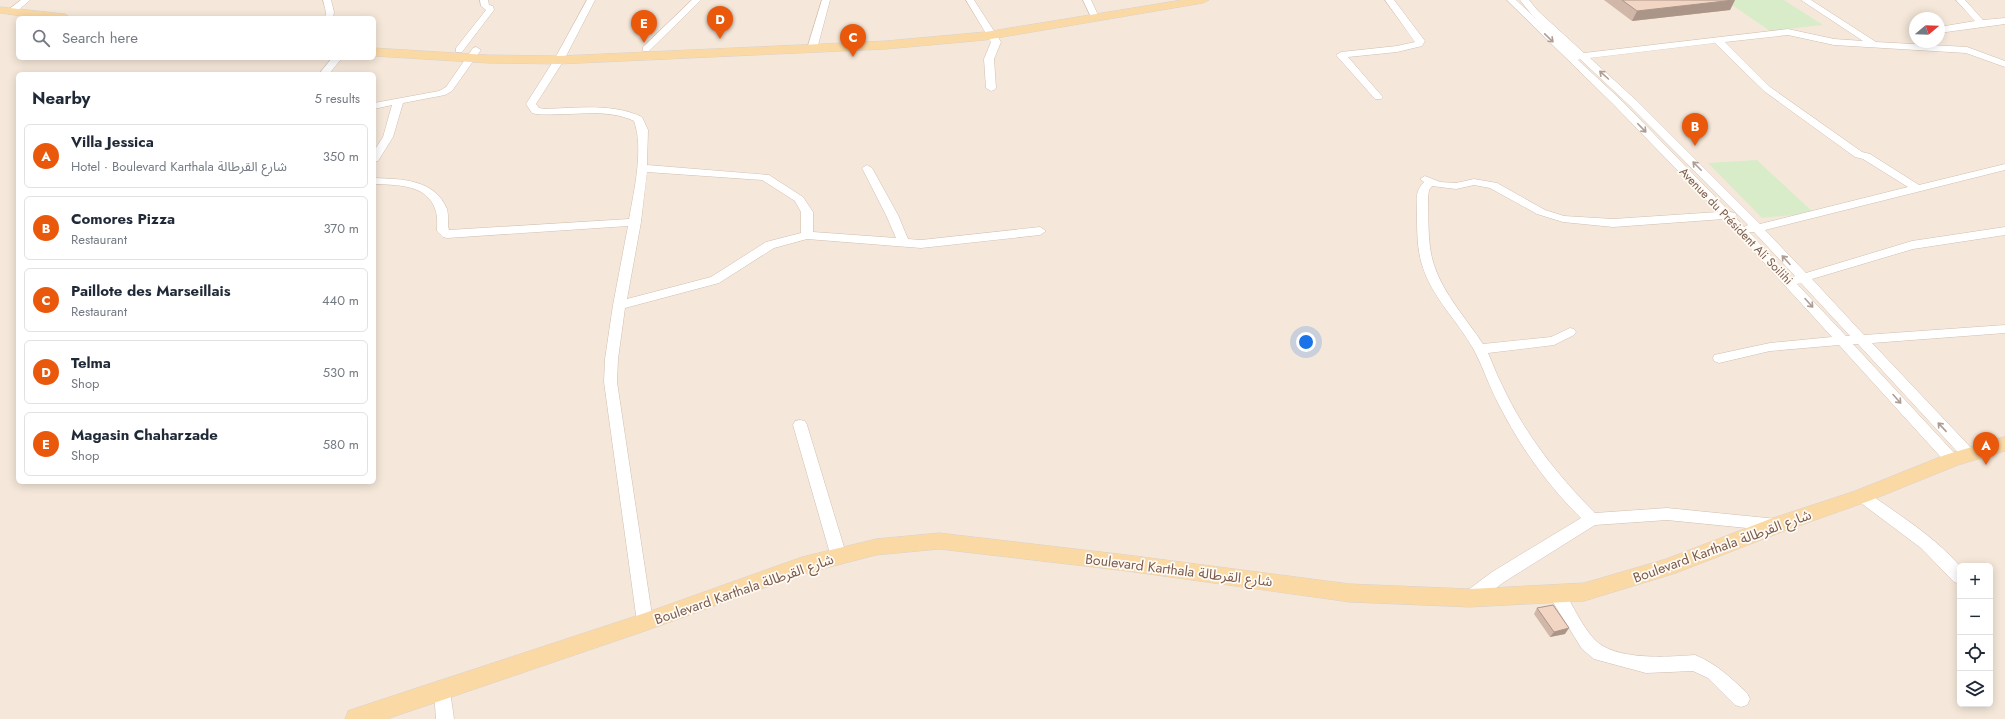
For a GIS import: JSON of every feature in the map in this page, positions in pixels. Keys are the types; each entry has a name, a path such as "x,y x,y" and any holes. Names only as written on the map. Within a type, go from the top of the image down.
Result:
{"main road":[{"path":"560,56 646,49 813,45 886,45 991,32 1175,0"},
{"path":"1094,15 1202,0"},
{"path":"0,16 10,13 43,16"},
{"path":"376,45 459,50 473,54"},
{"path":"376,52 560,56 813,45"},
{"name":"Boulevard Karthala شارع القرطالة","path":"356,719 645,622 802,566 876,547 939,541 1127,563 1350,593 1470,598 1584,592 1649,574 1777,525 1862,496 1960,458 2005,444"}],"street":[{"path":"10,13 26,0"},
{"path":"327,0 330,12 329,16"},
{"path":"459,50 490,10 490,8 485,6 484,0"},
{"path":"591,0 531,104 536,110 544,112 607,112 627,114 638,119 642,126 642,168 635,222 620,305 610,377 621,469 645,622"},
{"path":"646,49 697,0"},
{"path":"813,45 826,0"},
{"path":"970,0 996,42 989,59 991,88"},
{"path":"1087,0 1094,15"},
{"path":"1378,98 1341,55 1419,44 1420,42 1417,36 1389,0"},
{"name":"Avenue du Président Ali Soilihi","path":"1512,0 1569,58 1618,104 1740,229 1844,341 1960,458"},
{"name":"Avenue du Président Ali Soilihi","path":"1524,0 1633,103 1745,215 1860,340 1960,458"},
{"path":"1805,0 1874,44"},
{"path":"1960,0 1981,23"},
{"path":"1945,29 2005,21"},
{"path":"1569,58 1788,32 1834,42 1947,48 1974,51 2005,64"},
{"path":"1717,40 1767,89 1859,155 1866,156 1918,189"},
{"path":"376,106 442,93 449,89 473,54"},
{"path":"1992,58 2005,56"},
{"path":"326,72 335,60"},
{"path":"376,156 388,137 399,100"},
{"path":"1740,229 1757,228 2005,167"},
{"path":"642,168 765,178 799,199 807,212 807,235"},
{"path":"867,168 892,215 903,242"},
{"path":"1592,519 1568,496 1542,463 1496,387 1480,349 1438,286 1428,264 1423,228 1422,191 1428,180 1444,185 1456,186 1474,182 1493,185 1541,212 1563,219 1613,222 1745,215"},
{"path":"376,181 409,182 421,186 433,197 441,210 443,231 447,234 635,222"},
{"path":"1788,280 1803,279 1912,245 2005,230"},
{"path":"620,305 715,280 755,253 770,245 807,235 921,244 1040,231"},
{"path":"1719,358 1780,346 2005,329"},
{"path":"1480,349 1554,341 1570,332"},
{"path":"800,426 839,557"},
{"path":"1862,496 1920,539 1957,573"},
{"path":"1470,598 1498,577 1592,519 1667,514 1777,525"},
{"path":"1557,594 1588,644 1600,654 1646,665 1695,663 1714,673 1741,699"},
{"path":"442,691 445,719"}],"shaded area":[{"path":"0,0 2005,0 2005,719 0,719"}],"green space":[{"path":"1784,0 1823,25 1770,31 1726,1"},
{"path":"1757,160 1814,213 1762,218 1708,163"}],"building":[{"path":"1622,0 1734,0 1637,11"},
{"path":"1553,605 1569,628 1554,632 1537,608"}],"place":[{"name":"Telma","path":"720,39"},
{"name":"Magasin Chaharzade","path":"644,43"},
{"name":"Paillote des Marseillais","path":"853,57"},
{"name":"Comores Pizza","path":"1695,146"},
{"name":"Villa Jessica","path":"1986,465"}]}
